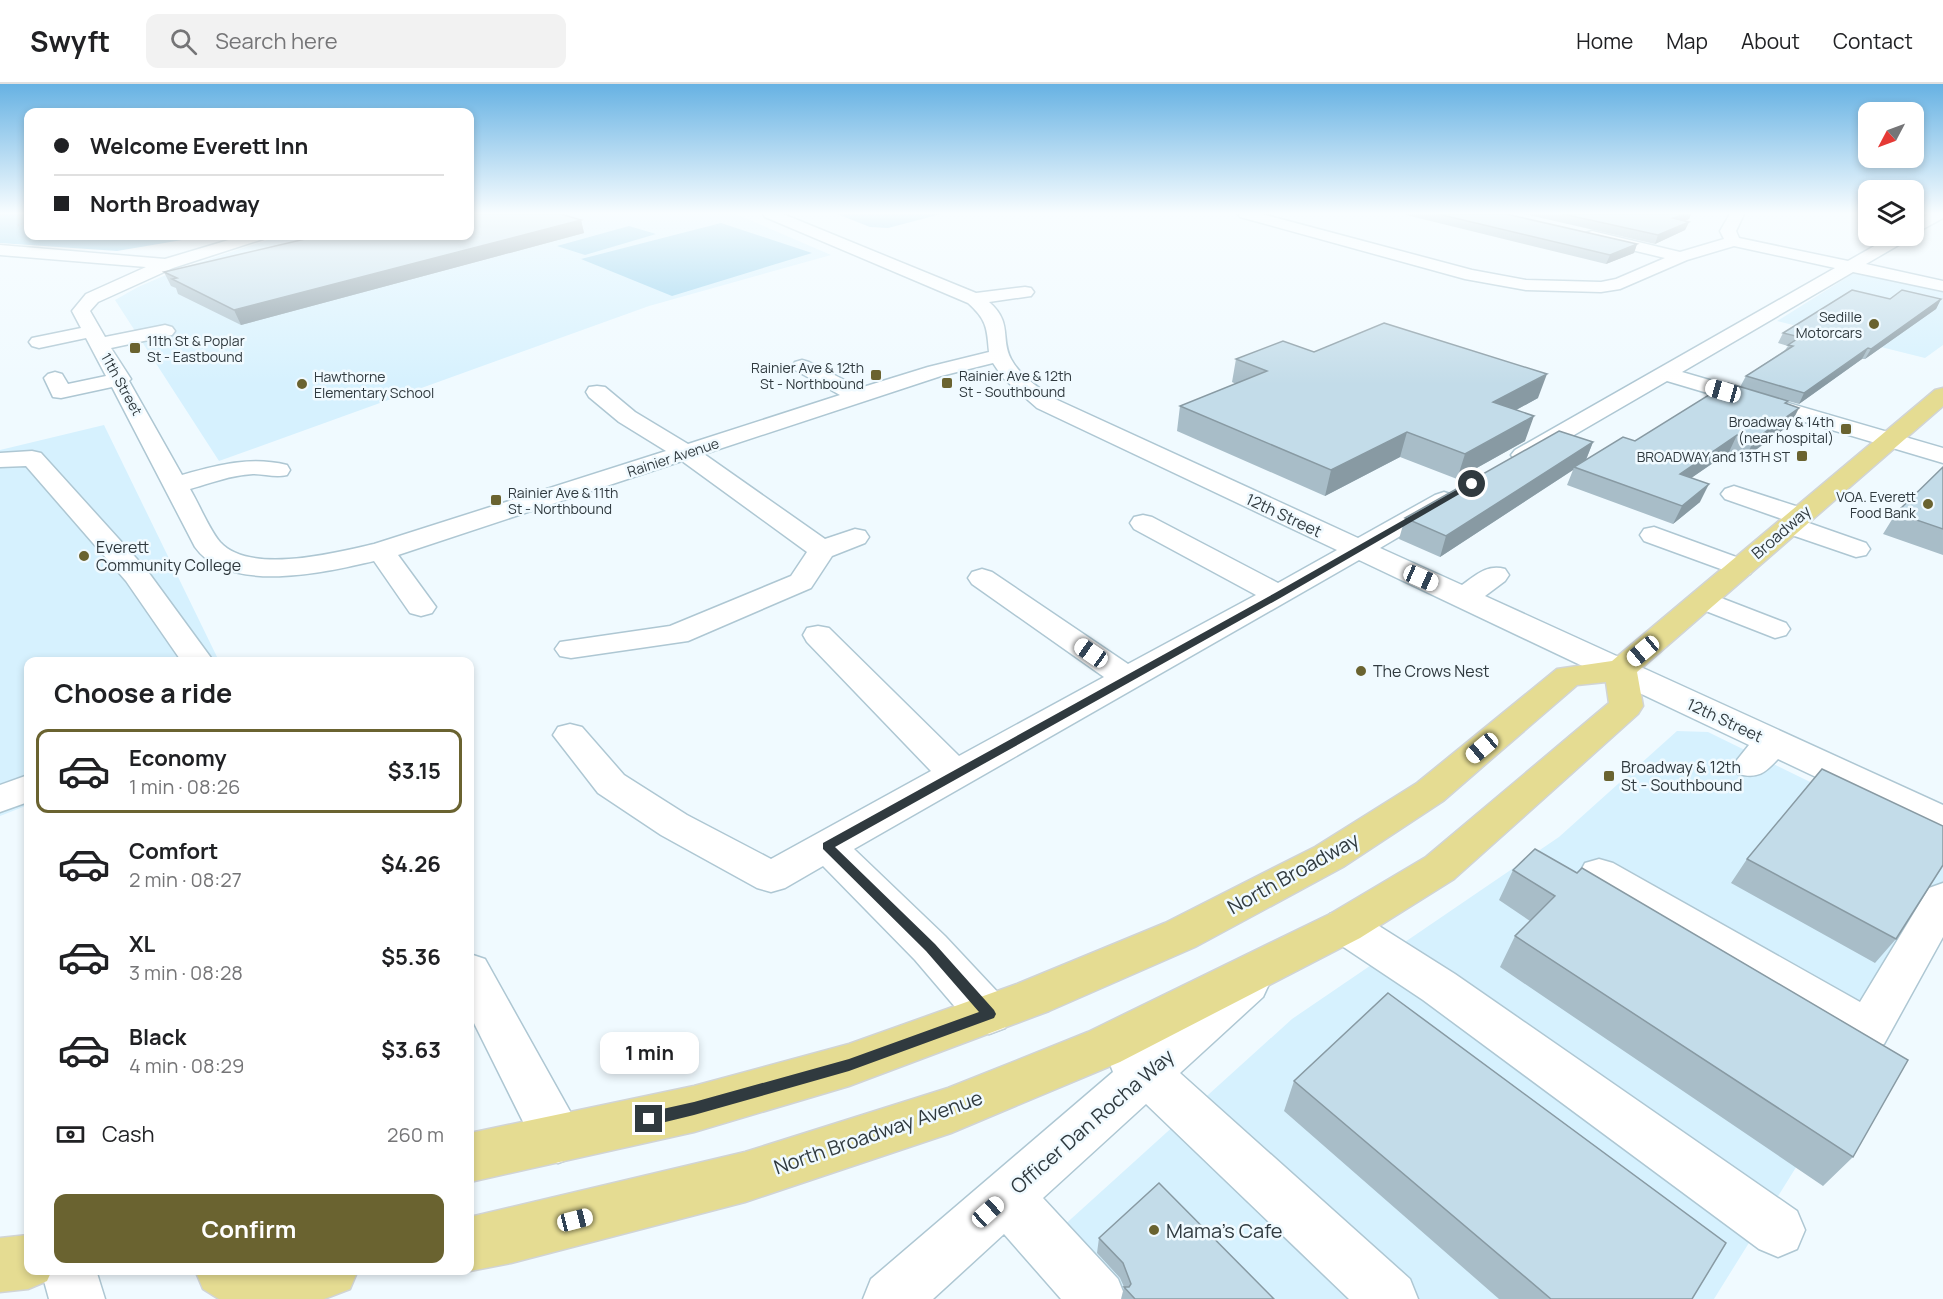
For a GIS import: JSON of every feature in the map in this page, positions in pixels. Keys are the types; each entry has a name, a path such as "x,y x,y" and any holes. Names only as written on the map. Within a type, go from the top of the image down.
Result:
{"main road":[{"name":"Broadway","path":"1621,670 1888,440 1939,403"},
{"path":"1267,967 1345,926 1440,868 1626,706 1621,670"},
{"name":"North Broadway","path":"474,1157 694,1109 849,1065 1034,998 1180,934 1329,857 1430,792 1568,676 1621,670"},
{"name":"North Broadway Avenue","path":"474,1243 745,1177 951,1110 1129,1058"},
{"path":"0,1265 24,1262"},
{"path":"231,1275 251,1286 306,1275"}],"street":[{"name":"11th Street","path":"152,271 92,298 81,311 120,379 208,547"},
{"path":"77,288 120,285 177,271"},
{"path":"892,271 908,278 937,284 974,299 989,312 996,326 999,356"},
{"path":"1455,271 1526,285 1601,287 1620,284 1650,271"},
{"path":"1498,469 1565,436 1662,373 1842,271"},
{"path":"1846,271 1897,282 1943,286"},
{"path":"1897,282 1901,271"},
{"path":"937,284 965,276"},
{"path":"974,299 1025,292"},
{"path":"39,342 165,331"},
{"name":"Rainier Avenue","path":"208,547 230,560 258,566 336,562 381,551 935,371 999,356"},
{"name":"12th Street","path":"999,356 1010,374 1055,399 1102,430 1621,670 1762,754 1943,821"},
{"path":"802,366 859,396"},
{"path":"1662,373 1943,456"},
{"path":"55,378 61,392 120,379"},
{"path":"597,392 627,417 687,453 822,550"},
{"path":"1102,430 1132,418"},
{"path":"0,460 32,458 136,575 194,657"},
{"path":"176,484 219,473 255,468 278,470"},
{"path":"570,735 611,784 674,825 771,877 1278,595 1468,486"},
{"path":"1734,494 1856,549"},
{"path":"1143,523 1278,595"},
{"path":"1654,535 1740,568"},
{"path":"571,649 677,634 801,582 822,550 855,537"},
{"path":"381,551 421,607"},
{"path":"1463,598 1495,575"},
{"path":"982,578 1128,679"},
{"path":"1703,600 1775,629"},
{"path":"818,635 955,774"},
{"path":"0,799 24,790"},
{"path":"827,846 930,948 989,1014"},
{"path":"1599,874 1868,1030 1943,898"},
{"path":"1345,926 1439,987 1778,1230"},
{"name":"Officer Dan Rocha Way","path":"898,1297 1006,1196 1129,1058 1267,967"},
{"path":"474,980 558,1139"},
{"path":"1129,1058 1389,1299"},
{"path":"1006,1196 1098,1299"},
{"path":"70,1275 77,1299"}],"shaded area":[{"name":"Hawthorne Elementary School","path":"176,271 775,271 649,306 219,461 115,300"},
{"path":"610,271 754,271 672,296"},
{"path":"1857,271 1943,290 1943,345 1925,358 1777,321"},
{"name":"Everett Community College","path":"104,425 217,657 24,657 24,807 0,816 0,450"},
{"path":"1677,731 1708,732 1943,847 1943,931 1714,1299 1065,1299 1029,1257 1292,1019 1559,837"}],"building":[{"path":"386,271 234,310 172,279 177,278 164,272"},
{"path":"1852,290 1890,299 1902,290 1941,299 1804,393 1746,376 1793,346 1788,345 1800,337 1783,333"},
{"path":"1384,323 1547,374 1493,402 1534,416 1465,454 1407,432 1331,470 1180,406 1267,371 1236,359 1283,341 1314,352"},
{"path":"1728,383 1788,401 1785,403 1799,408 1754,440 1737,435 1680,474 1709,484 1682,506 1574,467 1623,437 1635,441"},
{"path":"1559,431 1593,442 1446,536 1405,518"},
{"path":"1943,467 1943,529 1896,513"},
{"path":"1822,769 1943,826 1943,865 1896,939 1747,859"},
{"path":"1535,849 1577,873 1582,868 1908,1060 1853,1157 1515,936 1555,896 1513,870"},
{"path":"1388,993 1726,1243 1692,1299 1551,1299 1294,1081"},
{"name":"Mama's Cafe","path":"1159,1183 1274,1299 1135,1299 1124,1287 1129,1287 1131,1284 1123,1263 1099,1238"}],"place":[{"name":"Sedille Motorcars","path":"1874,324"},
{"name":"11th St & Poplar St - Eastbound","path":"135,348"},
{"name":"Rainier Ave & 12th St - Northbound","path":"876,375"},
{"name":"Rainier Ave & 12th St - Southbound","path":"947,383"},
{"name":"Hawthorne Elementary School","path":"302,384"},
{"name":"Broadway & 14th (near hospital)","path":"1846,429"},
{"name":"BROADWAY and 13TH ST","path":"1802,456"},
{"name":"Rainier Ave & 11th St - Northbound","path":"496,500"},
{"name":"VOA. Everett Food Bank","path":"1928,504"},
{"name":"Everett Community College","path":"84,556"},
{"name":"The Crows Nest","path":"1361,671"},
{"name":"Broadway & 12th St - Southbound","path":"1609,776"},
{"name":"Mama's Cafe","path":"1154,1230"}],"route":[{"path":"649,1119 694,1109 849,1065 989,1014 930,948 827,846 1278,595 1472,484"}]}
